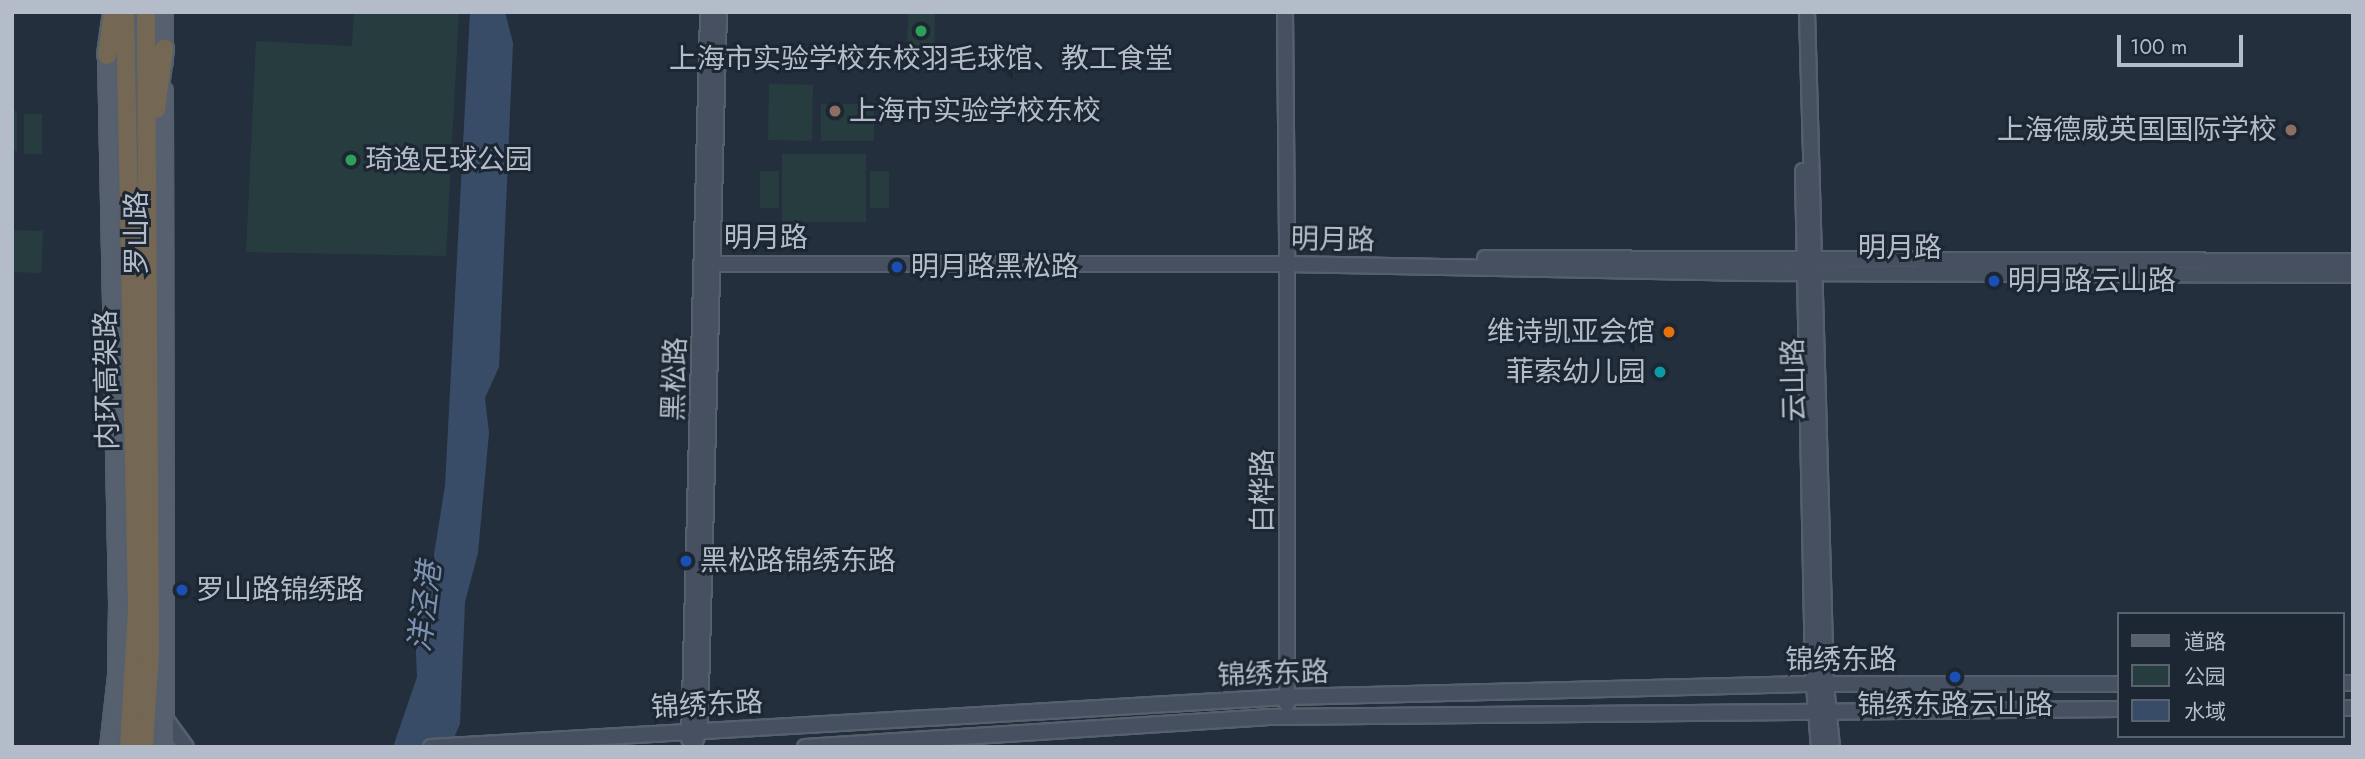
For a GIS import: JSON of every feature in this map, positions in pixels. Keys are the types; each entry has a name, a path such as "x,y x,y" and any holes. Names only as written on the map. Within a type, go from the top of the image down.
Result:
{"highway":[{"path":"107,12 116,54"},
{"path":"113,12 116,54"},
{"name":"内环高架路","path":"125,12 116,54 140,341 150,652 144,747"},
{"name":"内环高架路","path":"129,747 137,609 140,341 147,179 146,12"},
{"path":"147,179 164,49"}],"main road":[{"name":"罗山路","path":"164,12 165,747"},
{"path":"708,12 711,261"},
{"path":"692,747 719,12"},
{"name":"白桦路","path":"1285,12 1287,717"},
{"name":"云山路","path":"1797,12 1811,266"},
{"name":"云山路","path":"1807,12 1821,711 1819,747"},
{"name":"罗山路","path":"108,744 117,677 118,606 116,54"},
{"name":"明月路","path":"711,261 1093,255 1287,261 2353,275"},
{"name":"明月路","path":"1811,266 2353,261"},
{"name":"锦绣东路","path":"431,747 694,729 1287,697 1820,684 2116,684"},
{"name":"锦绣东路","path":"805,747 1173,721 1287,717 2116,709"},
{"name":"云山路","path":"1821,711 1832,747"},
{"path":"167,721 186,747"}],"green space":[{"name":"琦逸足球公园","path":"354,12 459,12 446,256 246,252 256,41 352,46"},
{"name":"上海市实验学校东校羽毛球馆、教工食堂","path":"908,12 935,12 934,57 928,61 919,63 907,50"},
{"path":"769,84 813,85 812,141 768,140"},
{"path":"821,104 874,104 874,141 821,141"},
{"path":"12,111 17,111 17,151 12,151"},
{"path":"24,114 42,114 42,154 24,154"},
{"path":"782,154 866,154 866,222 782,222"},
{"path":"760,171 779,171 779,208 760,208"},
{"path":"870,171 889,171 889,208 870,208"},
{"path":"12,230 43,231 42,273 12,272"}],"water":[{"name":"洋泾港","path":"470,12 505,12 513,43 499,367 485,398 489,433 478,553 465,602 460,724 450,747 393,747 417,677 414,605 432,567 445,486"}],"place":[{"name":"上海市实验学校东校羽毛球馆、教工食堂","path":"921,31"},
{"name":"上海市实验学校东校","path":"835,111"},
{"name":"上海德威英国国际学校","path":"2291,130"},
{"name":"琦逸足球公园","path":"351,160"},
{"name":"明月路黑松路","path":"897,267"},
{"name":"明月路云山路","path":"1994,281"},
{"name":"维诗凯亚会馆","path":"1669,332"},
{"name":"菲索幼儿园","path":"1660,372"},
{"name":"黑松路锦绣东路","path":"686,561"},
{"name":"罗山路锦绣路","path":"182,590"},
{"name":"锦绣东路云山路","path":"1955,677"}]}
